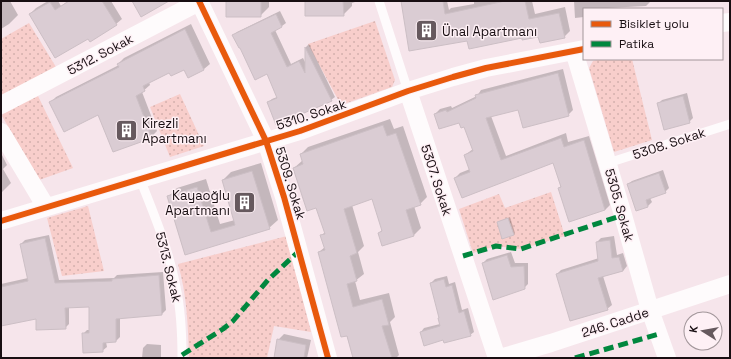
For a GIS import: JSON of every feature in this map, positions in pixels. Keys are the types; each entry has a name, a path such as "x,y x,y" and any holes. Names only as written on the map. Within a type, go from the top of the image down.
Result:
{"street":[{"name":"5312. Sokak","path":"1,105 199,1"},
{"name":"5309. Sokak","path":"199,1 266,141 284,197 328,358"},
{"name":"5310. Sokak","path":"1,221 266,141 327,121 408,91 486,68 579,50"},
{"name":"5305. Sokak","path":"579,50 608,163 650,310 667,358"},
{"name":"5307. Sokak","path":"408,91 498,358"},
{"path":"1,132 46,207"},
{"name":"246. Cadde","path":"498,358 551,343 730,284"}],"lane":[{"name":"5307. Sokak","path":"379,1 408,91"},
{"name":"5308. Sokak","path":"608,163 730,124"},
{"name":"5313. Sokak","path":"140,179 158,224 177,288 181,323 182,358"}],"shaded area":[{"path":"375,21 395,80 392,87 341,105 308,44"},
{"path":"29,23 56,67 1,96 1,39"},
{"path":"632,60 652,140 614,152 589,68 593,61"},
{"path":"180,94 204,146 170,157 150,107"},
{"path":"38,96 73,168 39,180 2,116 4,112"},
{"path":"551,192 565,236 521,249 496,246 473,253 459,209 499,194 505,208"},
{"path":"88,206 104,271 62,276 47,218"},
{"path":"287,236 311,332 274,326 267,358 189,358 185,299 178,264"}],"building":[{"path":"69,1 102,1 117,25 90,42 88,39 55,58 29,14 50,2 55,10"},
{"path":"132,1 169,1 141,17"},
{"path":"226,1 261,1 261,17 226,17"},
{"path":"305,1 343,1 344,16 305,16"},
{"path":"401,1 443,1 445,14 505,1 525,1 529,19 559,13 565,38 540,43 538,37 522,40 522,38 469,49 467,41 409,51"},
{"path":"276,14 282,27 271,33 287,67 299,61 305,73 305,47 332,101 276,125 267,102 277,98 267,74 255,80 240,48 232,35"},
{"path":"185,29 204,70 188,78 184,70 171,76 169,73 143,86 145,91 136,96 152,138 113,152 98,115 64,132 49,102 119,67 117,64"},
{"path":"558,73 569,116 523,128 518,110 486,118 501,160 561,138 564,147 584,140 605,210 569,222 558,188 561,187 553,163 462,198 454,178 470,172 464,155 473,151 464,127 461,128 459,123 439,129 434,114 446,110 447,112 476,98 475,95"},
{"path":"683,96 690,123 664,130 657,103"},
{"path":"383,125 387,136 396,133 421,205 406,210 414,236 382,246 378,233 382,231 372,199 344,209 357,253 350,256 357,281 347,284 353,307 382,299 389,325 382,326 392,358 353,358 347,336 341,337 318,252 325,250 320,235 325,234 316,208 307,211 293,168 303,164 300,154"},
{"path":"252,171 270,229 185,255 167,196 197,187 211,232 235,225 222,180"},
{"path":"659,173 666,193 646,200 648,207 636,211 627,184"},
{"path":"508,218 514,235 502,239 497,222"},
{"path":"45,238 55,283 112,281 112,279 159,275 162,315 116,319 116,342 103,343 103,352 83,353 82,333 89,333 89,307 65,308 66,329 36,330 36,319 1,326 1,287 28,281 20,244"},
{"path":"610,240 612,258 619,257 623,271 598,278 608,310 570,321 556,274 598,261 596,242"},
{"path":"507,255 511,267 524,266 525,289 493,300 482,263"},
{"path":"444,279 446,287 452,285 459,313 464,311 471,336 444,343 443,340 424,346 420,332 440,326 430,283"},
{"path":"277,339 306,345 304,358 274,358"}],"marked path":[{"path":"463,256 496,246 521,249 623,215"},
{"path":"182,355 233,321 268,280 299,251"},
{"path":"575,358 659,334"}],"cycle path":[{"path":"199,1 266,141 284,197 328,358"},
{"path":"1,221 300,131 408,91 453,77 486,68 583,49"}],"place":[{"name":"Ünal Apartmanı","path":"427,31"},
{"name":"Kirezli Apartmanı","path":"127,130"},
{"name":"Kayaoğlu Apartmanı","path":"245,202"}]}
